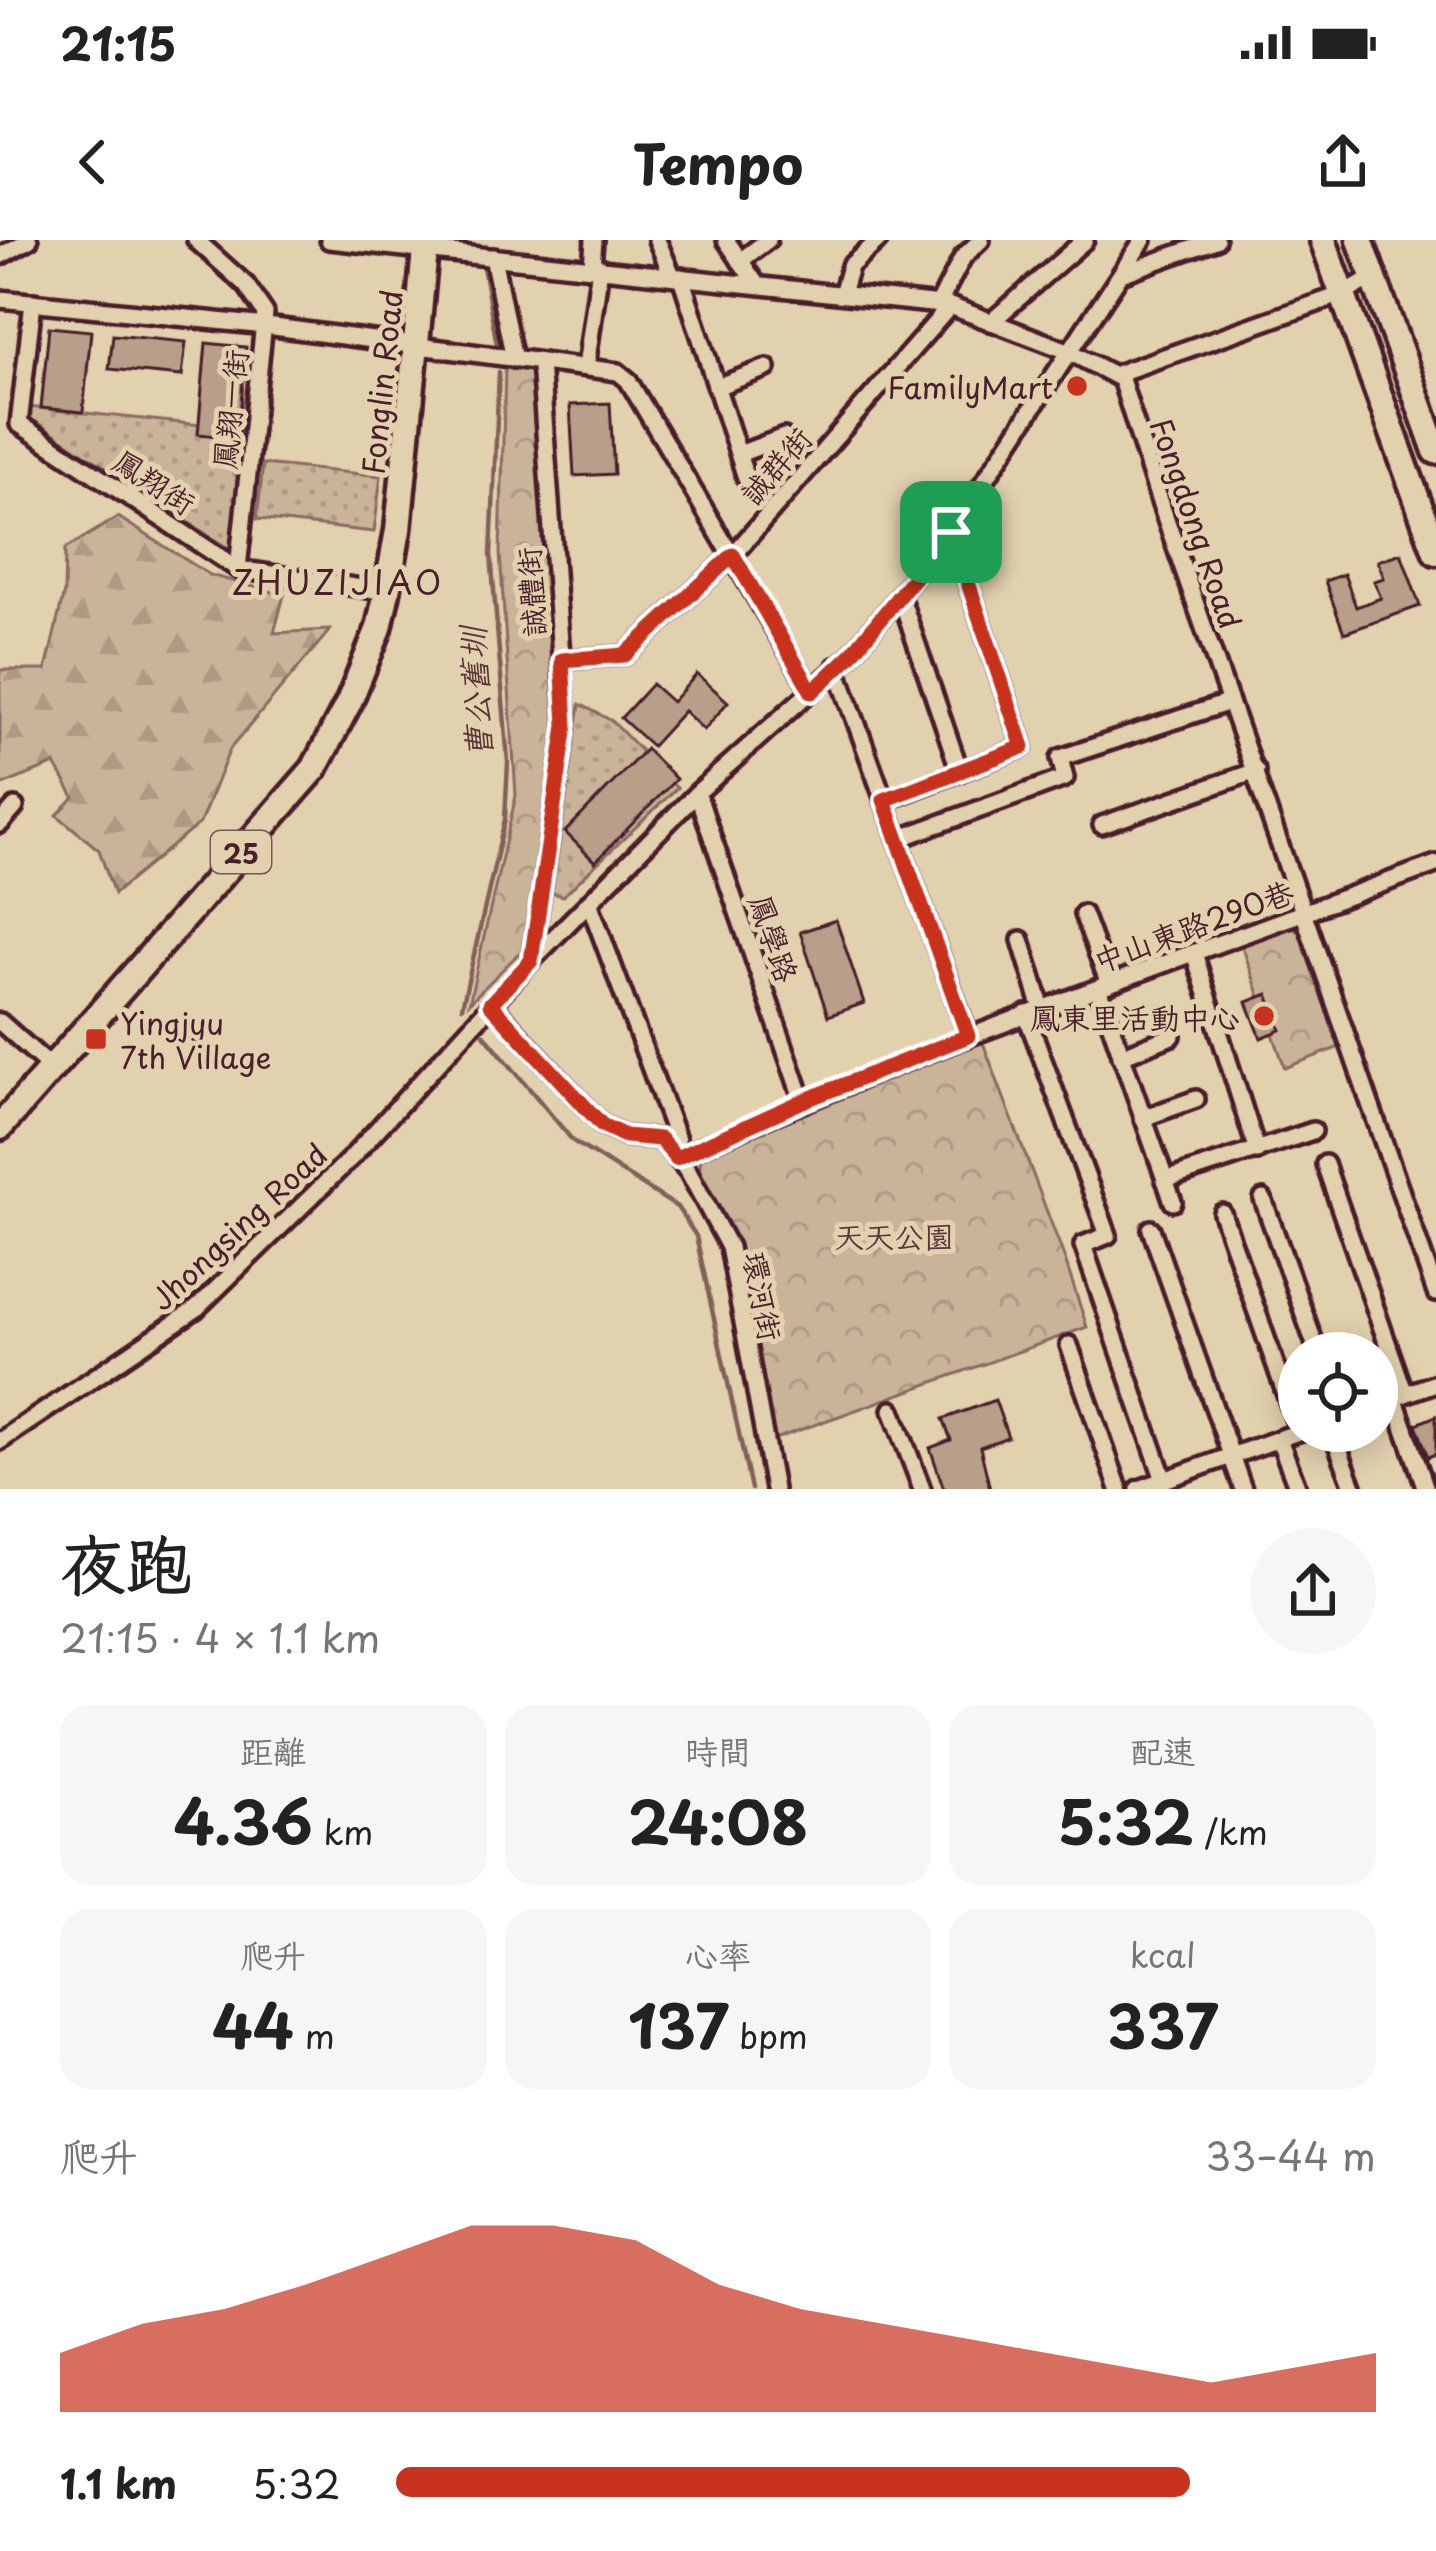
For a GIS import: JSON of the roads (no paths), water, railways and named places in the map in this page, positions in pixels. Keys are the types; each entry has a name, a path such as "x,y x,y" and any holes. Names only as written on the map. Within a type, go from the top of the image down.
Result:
{"main road":[{"path":"1323,240 1436,552"},
{"path":"1360,240 1436,451"},
{"name":"Fonglin Road","path":"380,592 391,529 418,245"},
{"name":"25","path":"0,1127 301,762 380,592"},
{"name":"25","path":"0,1106 48,1065"}],"street":[{"path":"0,256 29,240"},
{"path":"196,240 260,302 266,326"},
{"path":"329,240 418,245 464,254 944,306 1068,351 1116,374 1343,294 1373,277"},
{"path":"586,367 595,240"},
{"path":"657,240 676,276 747,481"},
{"path":"726,240 757,285"},
{"path":"740,261 768,240"},
{"path":"842,294 850,266 879,240"},
{"name":"誠群街","path":"562,660 625,655 733,555 944,306 963,256 981,240"},
{"path":"991,322 1085,240"},
{"name":"Jhongsing Road","path":"0,1441 196,1309 352,1157 531,961 697,793 850,656 951,532 1142,240"},
{"path":"1124,273 1216,240"},
{"path":"494,257 514,359"},
{"path":"0,298 613,370 628,380 812,692"},
{"name":"鳳翔街","path":"33,302 19,424 238,568 380,592"},
{"name":"鳳翔一街","path":"238,568 266,326"},
{"name":"誠體街","path":"531,961 566,725 540,362"},
{"path":"716,387 767,368"},
{"name":"Fongdong Road","path":"1116,374 1436,1293"},
{"path":"739,454 784,437"},
{"path":"884,800 1023,747 951,532"},
{"path":"901,595 960,772"},
{"path":"836,666 968,1036"},
{"path":"898,839 1066,778 1060,758 1230,702"},
{"path":"1102,825 1256,771"},
{"name":"鳳學路","path":"697,793 803,1101"},
{"path":"0,824 15,807"},
{"name":"中山東路290巷","path":"676,1158 803,1101 968,1036 1436,864"},
{"path":"590,902 677,1139 676,1158"},
{"path":"1083,914 1121,1056 1173,1202"},
{"path":"1021,940 1034,1012 1108,1235 1083,1245 1164,1480"},
{"path":"1194,953 1257,1151"},
{"path":"486,1009 602,1125 625,1136 660,1139 676,1158"},
{"path":"0,1022 48,1065"},
{"path":"1121,1056 1172,1036"},
{"path":"1143,1118 1196,1099"},
{"path":"1165,1180 1313,1131"},
{"name":"環河街","path":"676,1158 729,1247 774,1489"},
{"path":"1325,1164 1426,1489"},
{"path":"1263,1199 1310,1332"},
{"path":"1222,1213 1278,1370"},
{"path":"1151,1229 1243,1489"},
{"path":"1069,1345 1119,1489"},
{"path":"1400,1396 1436,1383"},
{"path":"892,1410 922,1489"},
{"path":"1139,1489 1278,1439"},
{"path":"1284,1452 1298,1489"},
{"path":"1341,1452 1354,1489"}],"waterway":[{"name":"曹公舊圳","path":"482,261 498,350"},
{"name":"曹公舊圳","path":"462,1007 505,819 508,762 491,554 499,372"},
{"name":"曹公舊圳","path":"484,1034 573,1141 677,1207 696,1236 751,1489"}],"place":[{"name":"FamilyMart","path":"1077,386"},
{"name":"鳳東里活動中心","path":"1264,1016"},
{"name":"Yingjyu 7th Village","path":"96,1039"}],"district":[{"name":"ZHUZIJIAO","path":"338,581"}],"park label":[{"name":"天天公園","path":"894,1235"}]}
